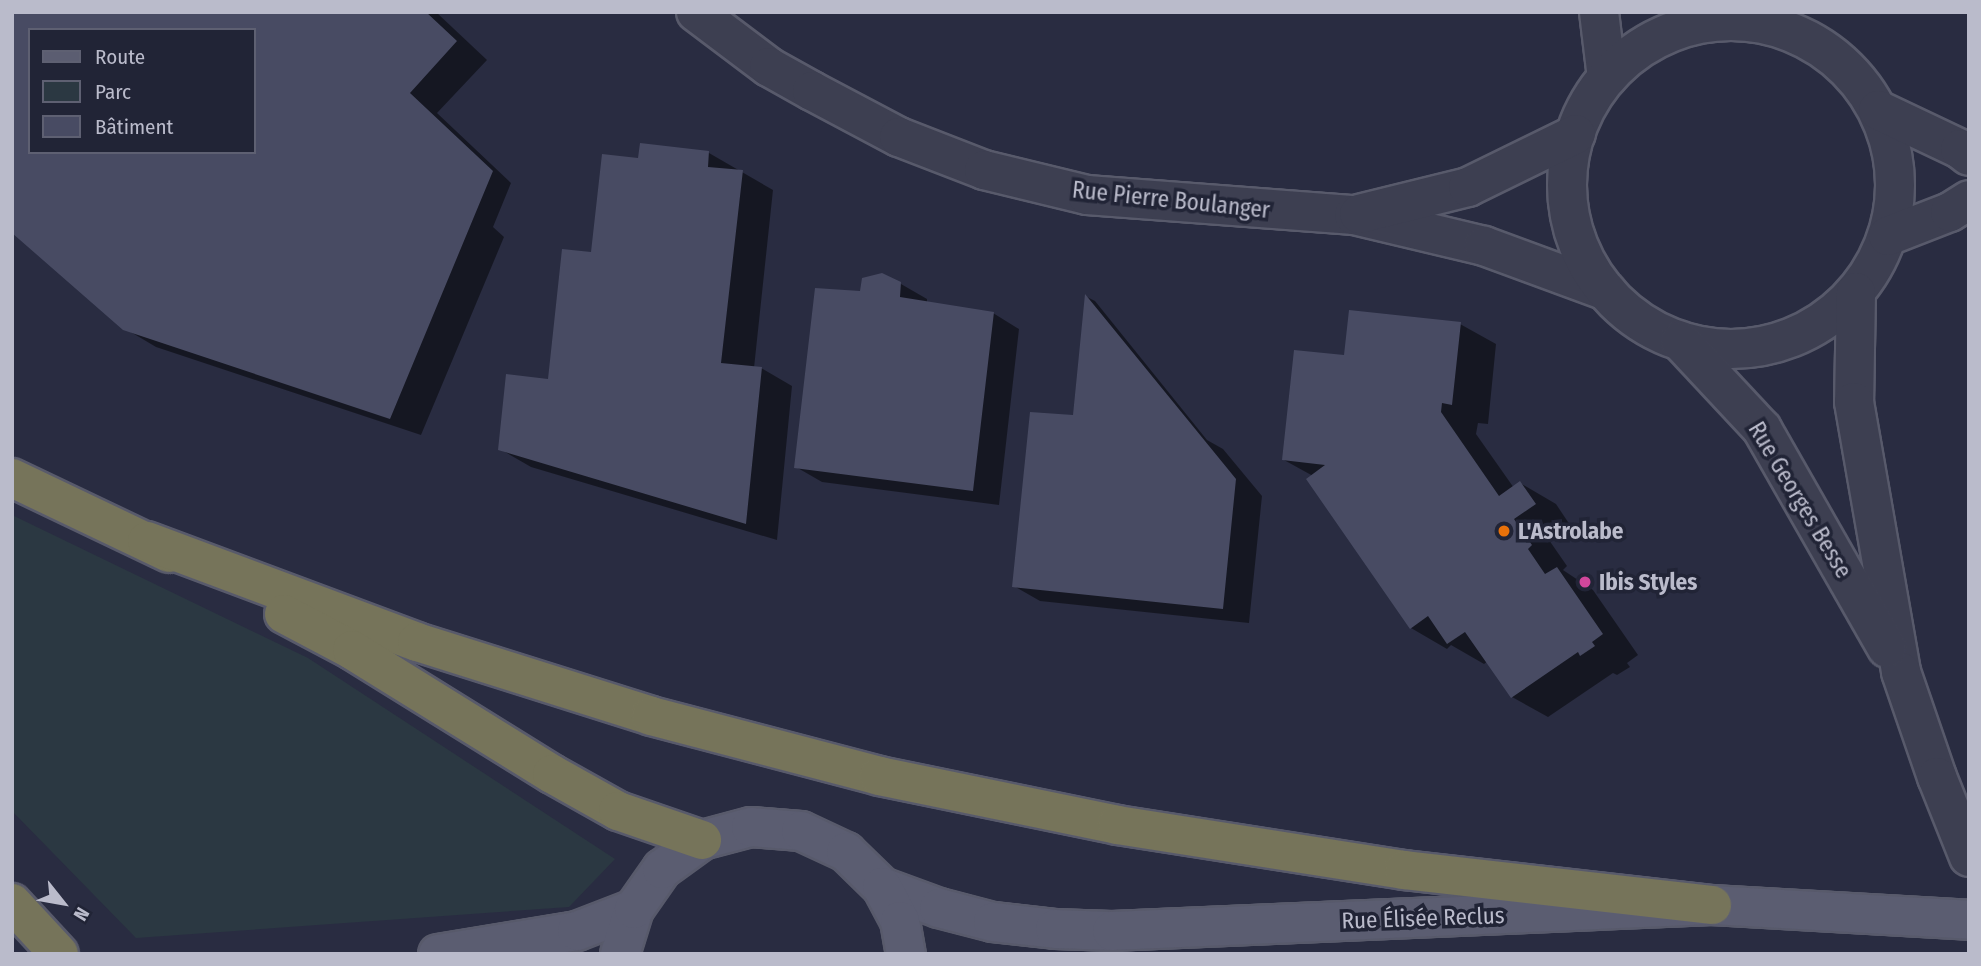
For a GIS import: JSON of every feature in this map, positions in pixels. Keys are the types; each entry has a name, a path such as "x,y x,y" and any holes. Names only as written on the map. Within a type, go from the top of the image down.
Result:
{"highway":[{"path":"12,478 147,541 352,650 552,774 618,811 702,840"},
{"path":"147,541 430,646 651,716 879,776 1117,825 1391,868 1712,905"},
{"path":"12,904 59,954"}],"main road":[{"path":"620,954 634,909 662,869 702,840 751,827 801,831 846,852 882,887 900,921 906,954"},
{"name":"Rue Élisée Reclus","path":"882,887 939,908 993,922 1112,931 1712,905 1969,920"},
{"path":"438,954 577,931 634,909"}],"street":[{"name":"Rue Pierre Boulanger","path":"696,12 769,67 812,91 899,137 984,170 1087,195 1354,215 1484,246 1606,291"},
{"path":"1599,12 1607,78"},
{"path":"1719,20 1773,20 1839,59 1861,83 1878,110 1889,139 1895,171 1895,204 1888,236 1856,292 1833,314 1806,331 1776,343 1744,349 1711,348 1680,341 1653,330 1606,291 1587,264 1575,233 1568,200 1569,167 1576,134 1588,104 1607,78 1630,55 1657,38 1719,20"},
{"path":"1878,110 1960,149 1969,156"},
{"name":"Rue Pierre Boulanger","path":"1354,215 1468,187 1576,134"},
{"path":"1888,236 1950,212 1969,200"},
{"name":"Rue Georges Besse","path":"1856,292 1854,402 1901,672 1937,777 1969,857"},
{"name":"Rue Georges Besse","path":"1680,341 1762,429 1901,672"}],"green space":[{"path":"12,515 308,658 615,859 569,907 136,938 12,811"}],"building":[{"path":"12,12 426,12 457,41 410,93 493,171 390,419 123,330 12,233"},
{"path":"640,143 709,151 708,167 743,170 721,363 762,367 746,524 498,450 506,374 548,379 562,249 591,252 602,154 638,158"},
{"path":"882,273 901,282 900,297 994,312 973,491 794,468 815,288 860,291 862,278"},
{"path":"1085,294 1236,479 1223,609 1012,587 1030,412 1073,415"},
{"path":"1349,310 1461,322 1452,405 1442,403 1441,412 1499,496 1520,481 1536,504 1514,519 1532,545 1528,549 1545,574 1557,567 1603,634 1592,642 1595,646 1580,656 1578,652 1511,698 1465,632 1447,644 1428,616 1410,629 1306,479 1325,465 1282,460 1294,350 1344,355"}],"place":[{"name":"L'Astrolabe","path":"1504,531"},
{"name":"Ibis Styles","path":"1585,582"}]}
